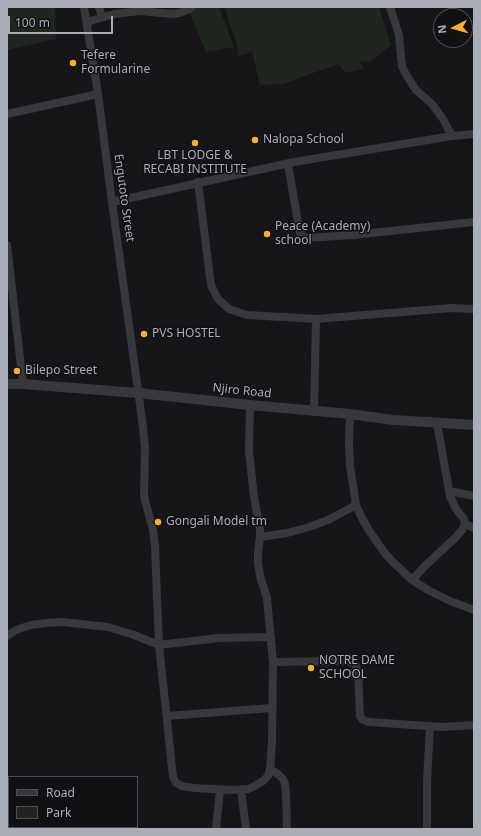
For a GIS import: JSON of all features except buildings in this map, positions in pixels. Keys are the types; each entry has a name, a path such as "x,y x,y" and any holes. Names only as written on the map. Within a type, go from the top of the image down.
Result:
{"street":[{"name":"Engutoto Street","path":"84,7 88,22 98,94 145,448 144,493 153,530 155,547 159,645 173,777 176,783 182,786 220,790"},
{"path":"99,7 108,13 149,9 172,14 188,10 192,7"},
{"path":"88,22 120,7"},
{"path":"390,7 399,35 402,66 405,73 416,90 432,104 452,136"},
{"path":"7,114 98,94"},
{"path":"112,202 198,182 333,155 452,136 474,134"},
{"path":"288,164 300,234 305,238 353,235 474,222"},
{"path":"198,182 211,285 218,299 229,309 247,315 316,319 451,308 474,309"},
{"path":"7,245 8,265 23,384"},
{"path":"314,411 316,319"},
{"name":"Njiro Road","path":"7,384 138,393 350,414 393,420 474,425"},
{"path":"216,829 220,790 241,790 253,787 268,776 270,769 272,743 273,662 267,598 260,576 258,562 260,537 249,451 250,405"},
{"path":"350,414 350,466 356,505 368,529 384,552 412,580 433,592 474,610"},
{"path":"412,580 455,538 465,524 464,519 454,505 449,490 437,423"},
{"path":"449,490 474,496"},
{"path":"260,537 287,533 306,528 328,520 356,505"},
{"path":"465,524 474,528"},
{"path":"7,636 16,630 31,625 62,622 108,627 159,645 219,638 271,637"},
{"path":"273,662 352,662 356,664 358,672 360,716 363,720 369,722 442,727 474,726"},
{"path":"167,716 272,708"},
{"path":"427,829 427,780 430,726"},
{"path":"270,769 278,774 283,779 285,784 287,829"},
{"path":"241,790 246,829"}],"green space":[{"path":"7,7 55,7 56,39 7,50"},
{"path":"197,7 219,7 234,47 206,52 189,12"},
{"path":"224,7 379,7 391,45 371,61 360,62 363,69 346,73 338,64 283,84 260,85 252,52 238,56 237,45"}],"place":[{"name":"Tefere Formularine","path":"73,63"},
{"name":"Nalopa School","path":"255,140"},
{"name":"LBT LODGE & RECABI INSTITUTE","path":"195,143"},
{"name":"Peace (Academy) school","path":"267,234"},
{"name":"PVS HOSTEL","path":"144,334"},
{"name":"Bilepo Street","path":"17,371"},
{"name":"Gongali Model tm","path":"158,522"},
{"name":"NOTRE DAME SCHOOL","path":"311,668"}]}
